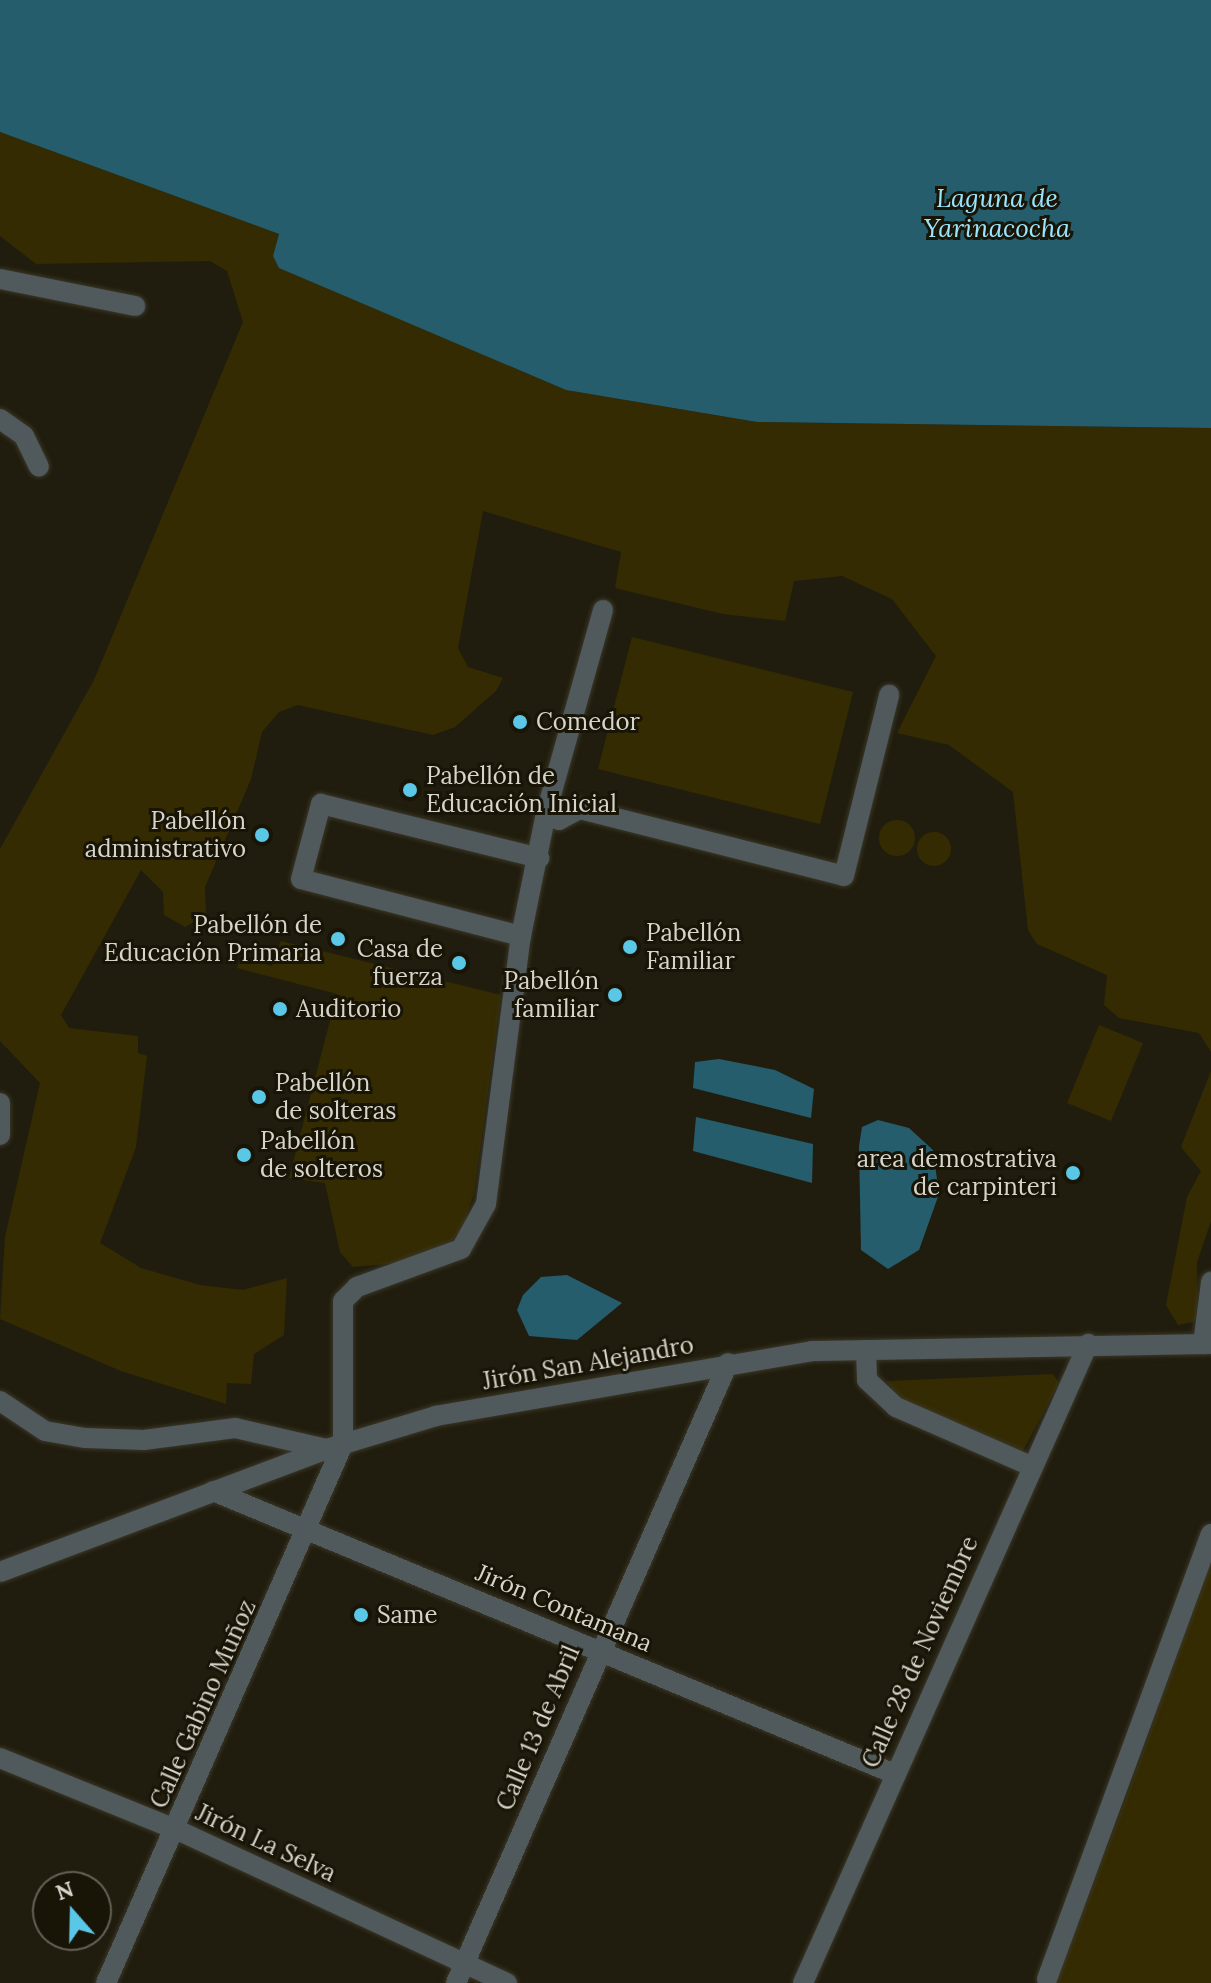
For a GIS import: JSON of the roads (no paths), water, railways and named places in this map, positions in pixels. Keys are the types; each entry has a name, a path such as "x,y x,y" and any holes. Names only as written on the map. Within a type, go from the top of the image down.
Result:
{"street":[{"path":"0,279 135,306"},
{"path":"0,419 24,436 39,467"},
{"path":"0,1401 45,1431 85,1438 144,1440 235,1428 335,1446 343,1301 357,1287 461,1249 486,1204 521,936 546,813 603,610"},
{"path":"546,813 559,820 580,809 844,876 889,695"},
{"path":"521,936 301,879 321,804 539,858"},
{"path":"0,1103 0,1135"},
{"path":"1207,1344 1211,1282"},
{"name":"Calle 28 de Noviembre","path":"803,1983 1088,1344"},
{"name":"Jirón San Alejandro","path":"0,1572 335,1446 436,1416 728,1363 866,1350 1207,1344"},
{"path":"866,1350 867,1380 896,1407 1031,1466"},
{"name":"Calle 13 de Abril","path":"460,1974 728,1363"},
{"name":"Calle Gabino Muñoz","path":"106,1983 309,1529 335,1446"},
{"name":"Jirón Contamana","path":"213,1491 895,1774"},
{"path":"1047,1979 1211,1534"},
{"name":"Jirón La Selva","path":"0,1758 175,1829 460,1974 507,1983"}],"water":[{"name":"Laguna de Yarinacocha","path":"0,0 1211,0 1211,428 757,422 566,390 279,268 273,256 279,234 0,132"},
{"path":"719,1059 775,1070 814,1089 811,1118 693,1088 695,1062"},
{"path":"696,1117 813,1144 812,1183 693,1151"},
{"path":"878,1120 909,1128 933,1150 939,1194 919,1250 888,1269 861,1250 859,1146 862,1127"},
{"path":"567,1275 622,1303 577,1340 529,1336 517,1310 523,1295 541,1277"}],"place":[{"name":"Comedor","path":"520,722"},
{"name":"Pabellón de Educación Inicial","path":"410,790"},
{"name":"Pabellón administrativo","path":"262,835"},
{"name":"Pabellón de Educación Primaria","path":"338,939"},
{"name":"Pabellón Familiar","path":"630,947"},
{"name":"Casa de fuerza","path":"459,963"},
{"name":"Pabellón familiar","path":"615,995"},
{"name":"Auditorio","path":"280,1009"},
{"name":"Pabellón de solteras","path":"259,1097"},
{"name":"Pabellón de solteros","path":"244,1155"},
{"name":"area demostrativa de carpinteri","path":"1073,1173"},
{"name":"Same","path":"361,1615"}]}
